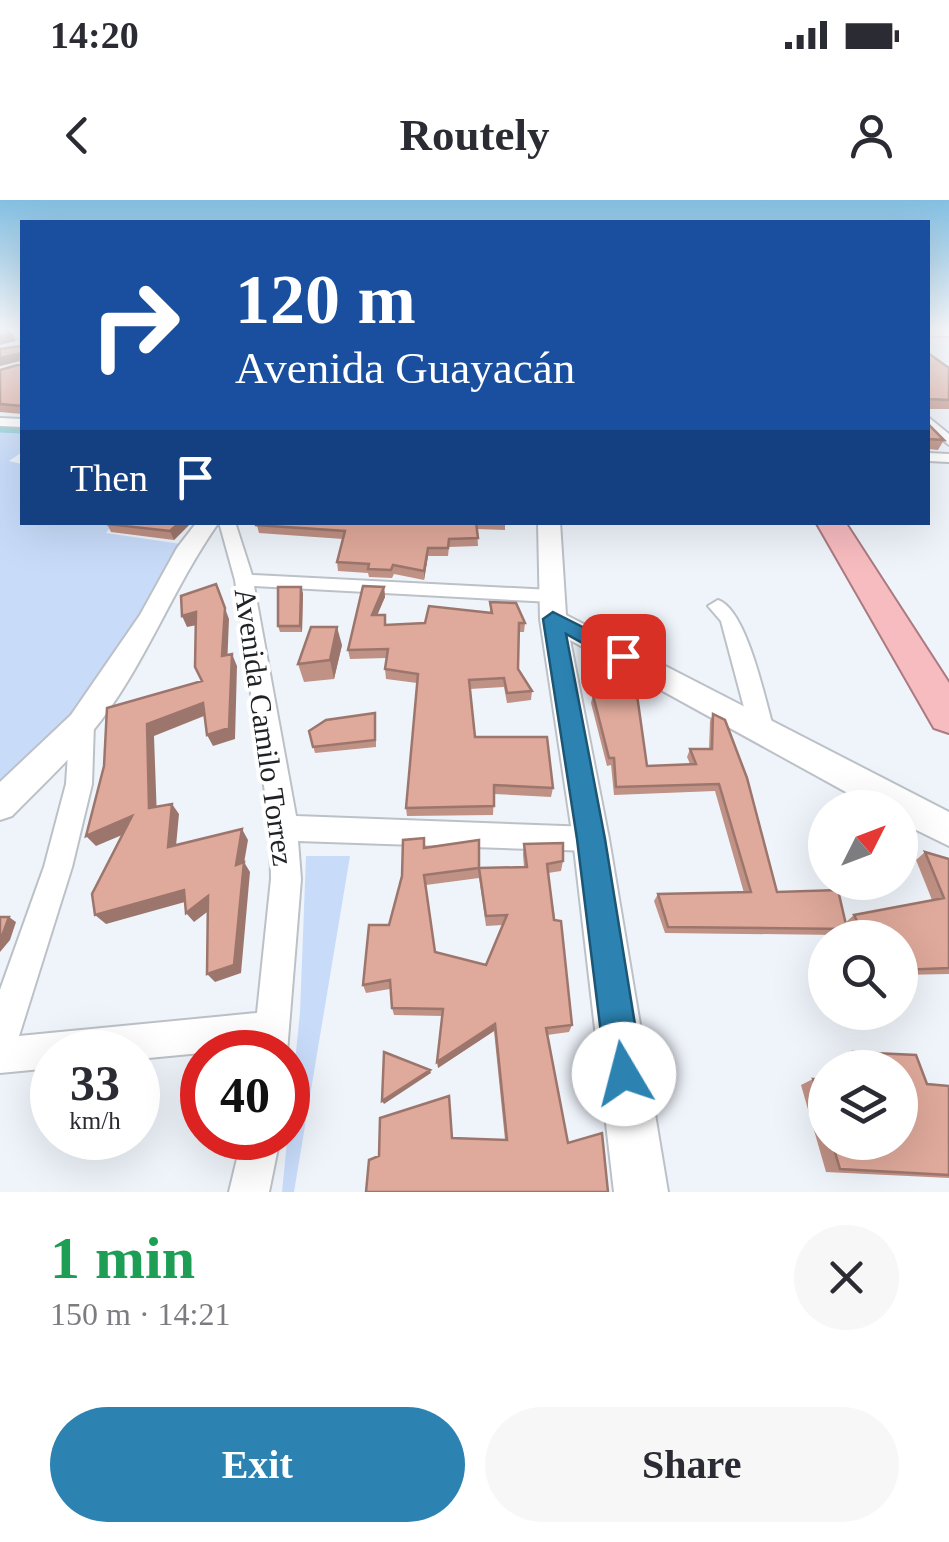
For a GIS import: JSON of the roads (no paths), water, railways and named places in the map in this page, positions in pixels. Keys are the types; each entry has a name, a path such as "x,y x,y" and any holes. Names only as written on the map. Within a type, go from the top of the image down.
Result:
{"highway":[{"path":"832,525 949,716"},
{"path":"849,525 949,676"}],"street":[{"path":"930,423 949,441"},
{"path":"0,805 82,723 152,617 188,548 207,525"},
{"name":"Avenida Camilo Torrez","path":"228,525 244,580 284,828 286,879 271,1030"},
{"path":"550,525 553,607 591,839 641,1192"},
{"path":"244,580 553,607 762,730 949,830"},
{"path":"718,606 730,620 762,730"},
{"path":"0,1039 58,867 79,784 82,723"},
{"path":"284,828 591,839"},
{"path":"0,1055 180,1046"},
{"path":"248,1192 256,1160"}],"waterway":[{"path":"0,430 20,431"}]}
